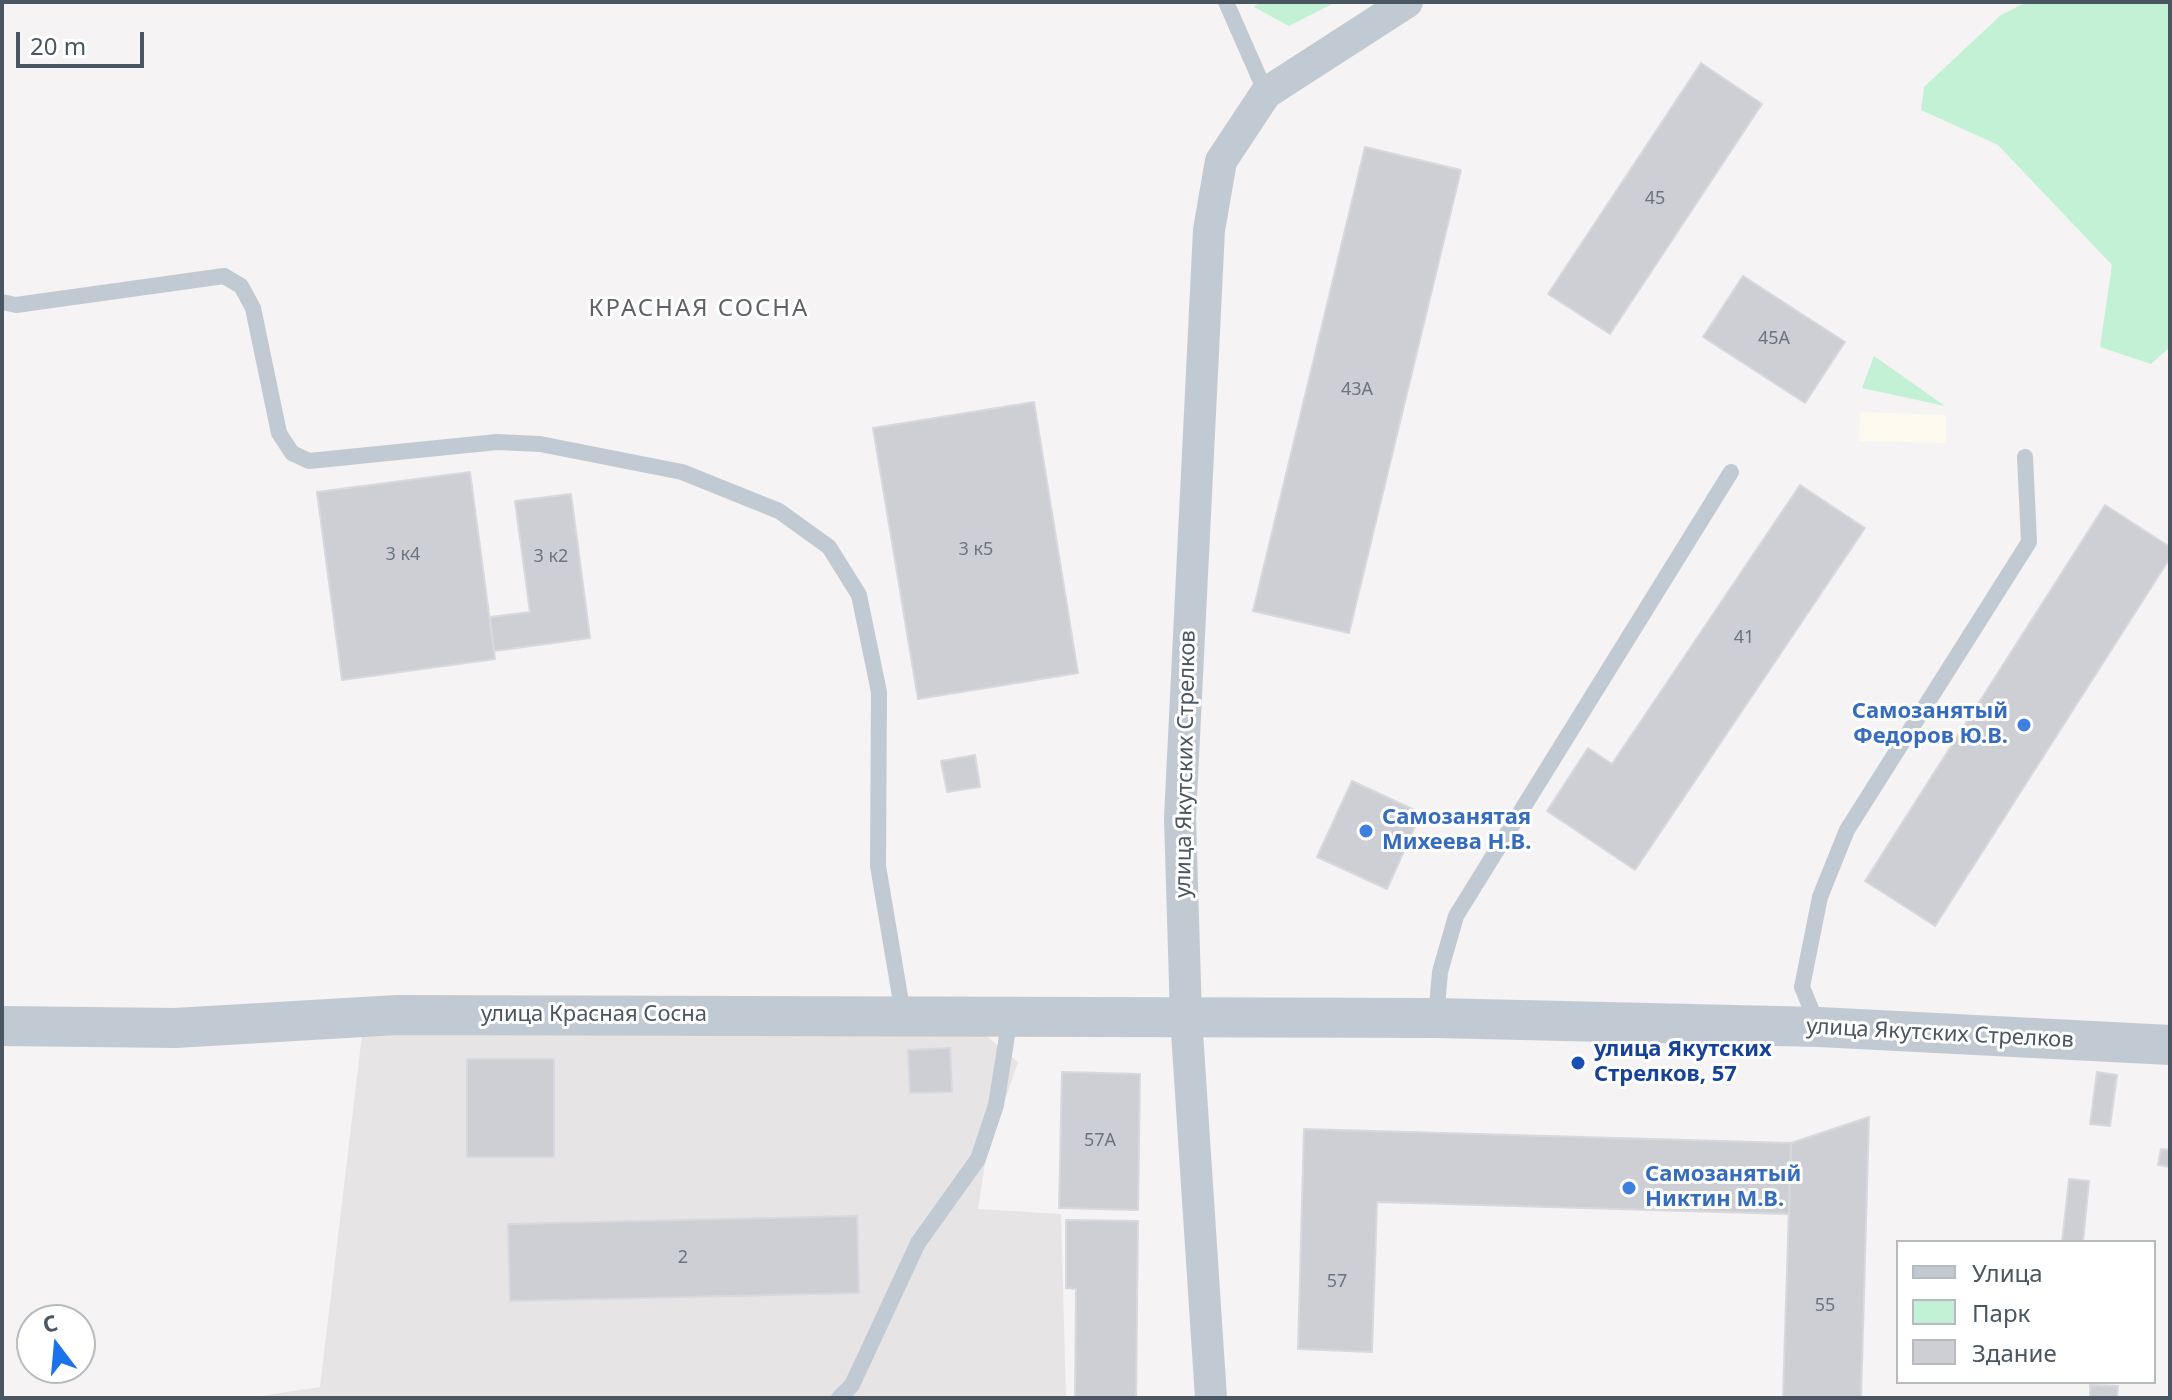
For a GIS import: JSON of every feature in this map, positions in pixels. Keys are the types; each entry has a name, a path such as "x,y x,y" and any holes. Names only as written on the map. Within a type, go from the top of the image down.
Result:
{"street":[{"name":"улица Якутских Стрелков","path":"1407,2 1266,93 1221,161 1209,230 1180,818 1186,1017 1436,1018 1819,1027 2170,1045"},
{"name":"улица Красная Сосна","path":"2,1026 175,1028 397,1015 1186,1017"},
{"path":"1186,1017 1211,1398"}],"lane":[{"path":"1226,2 1266,93"},
{"path":"2,302 16,305 224,276 241,286 253,308 279,433 292,453 309,461 497,442 540,444 682,472 779,511 829,547 859,595 879,692 878,866 903,1014"},
{"path":"1819,1027 1802,987 1820,897 1847,830 2029,542 2025,457"},
{"path":"1436,1018 1440,972 1456,916 1731,472"},
{"path":"839,1398 852,1385 918,1243 978,1159 996,1105 1010,1017"}],"shaded area":[{"path":"1860,412 1946,415 1946,443 1859,441"},
{"path":"984,1034 1018,1062 986,1156 978,1209 1061,1214 1066,1398 248,1398 320,1387 362,1035"}],"green space":[{"path":"1260,2 1336,2 1289,26 1254,7"},
{"path":"2027,2 2170,2 2170,347 2151,364 2100,347 2112,265 1998,145 1921,110 1924,87 2001,15"},
{"path":"1874,356 1945,406 1862,388"}],"building":[{"path":"1701,63 1762,104 1610,334 1548,294"},
{"path":"1365,147 1461,170 1349,633 1253,611"},
{"path":"1743,276 1845,342 1805,403 1703,337"},
{"path":"1034,402 1078,673 918,699 873,428"},
{"path":"470,472 495,659 342,680 317,492"},
{"path":"1800,485 1865,528 1635,870 1547,811 1588,748 1612,764"},
{"path":"571,494 590,638 494,651 490,617 530,612 515,501"},
{"path":"2105,505 2170,547 2170,558 1935,926 1865,881"},
{"path":"975,755 980,787 947,792 941,761"},
{"path":"1352,781 1421,813 1387,889 1317,857"},
{"path":"950,1048 952,1092 910,1093 908,1050"},
{"path":"467,1059 554,1059 554,1157 467,1157"},
{"path":"1062,1072 1140,1074 1138,1210 1059,1208"},
{"path":"2097,1072 2117,1075 2110,1126 2090,1124"},
{"path":"1869,1117 1861,1398 1783,1398 1791,1143"},
{"path":"1304,1129 1791,1143 1789,1214 1377,1202 1372,1352 1298,1349"},
{"path":"2161,1149 2170,1150 2170,1167 2158,1165"},
{"path":"2069,1179 2089,1181 2083,1240 2062,1240"},
{"path":"857,1216 859,1293 510,1301 508,1224"},
{"path":"1066,1220 1138,1221 1136,1398 1075,1398 1076,1289 1066,1288"},
{"path":"2090,1385 2118,1386 2117,1398 2090,1398"}],"place":[{"name":"Самозанятый Федоров Ю.В.","path":"2024,725"},
{"name":"Самозанятая Михеева Н.В.","path":"1366,831"},
{"name":"улица Якутских Стрелков, 57","path":"1578,1063"},
{"name":"Самозанятый Никтин М.В.","path":"1629,1188"}],"district":[{"name":"КРАСНАЯ СОСНА","path":"699,309"}]}
